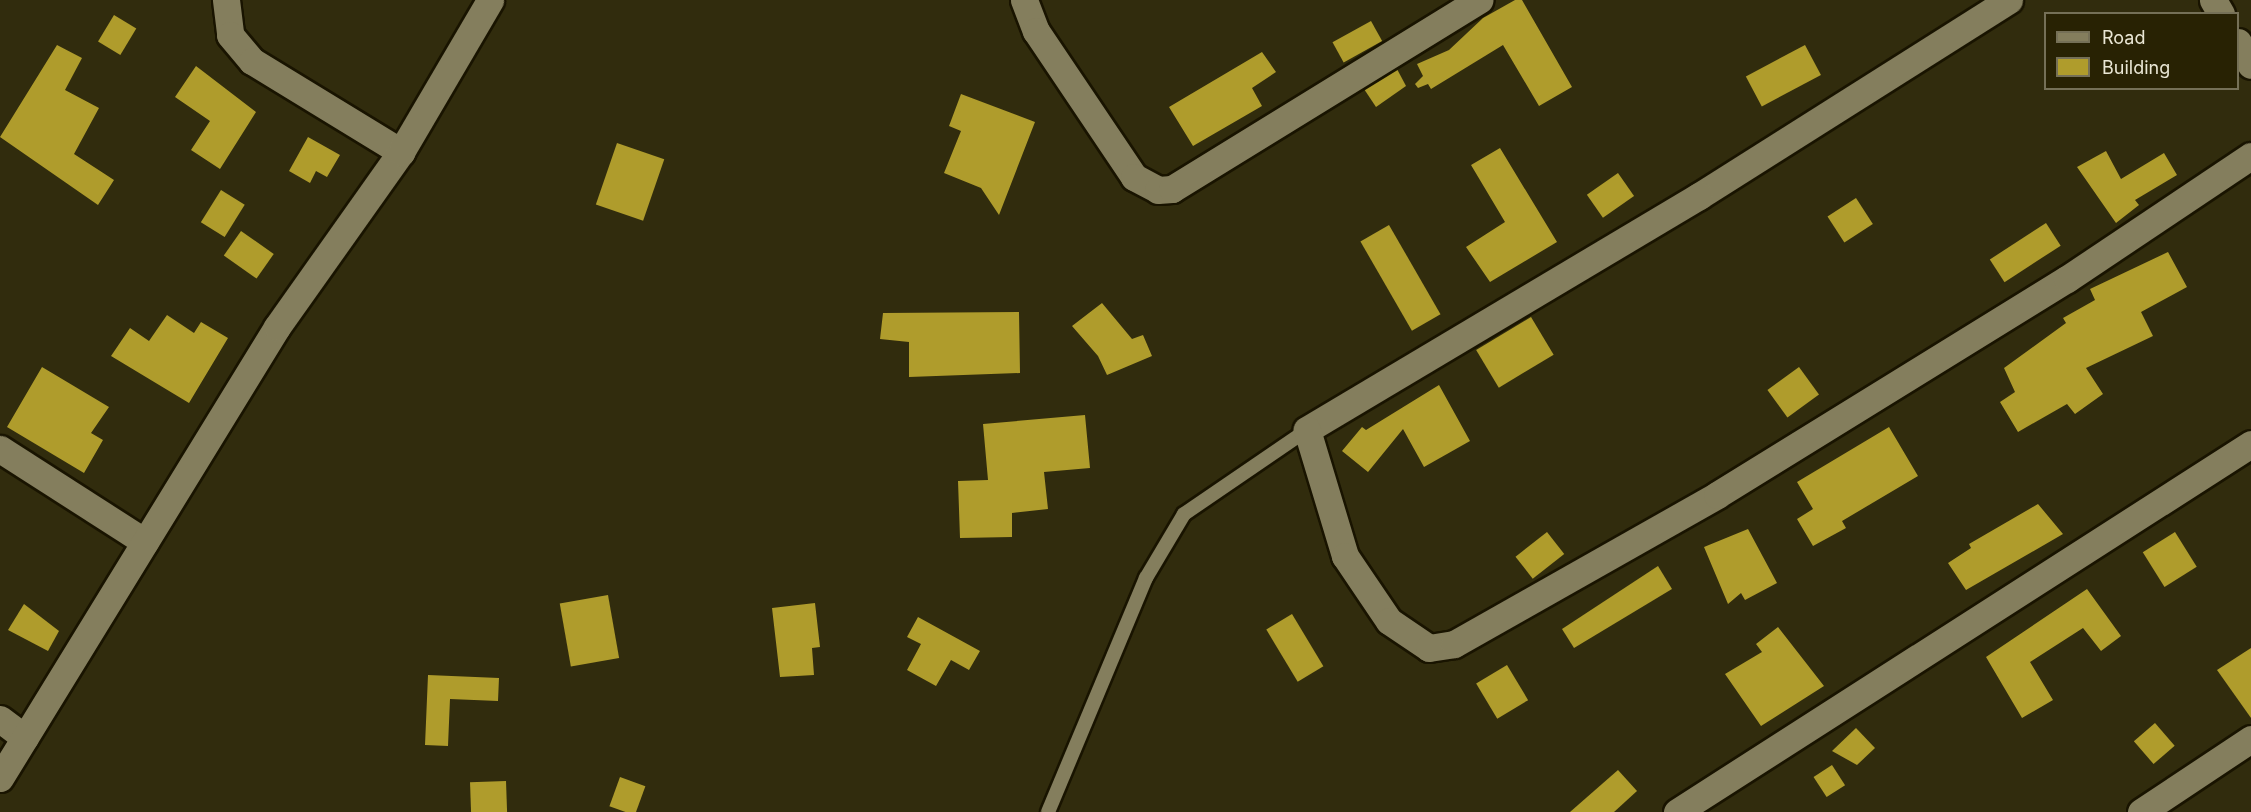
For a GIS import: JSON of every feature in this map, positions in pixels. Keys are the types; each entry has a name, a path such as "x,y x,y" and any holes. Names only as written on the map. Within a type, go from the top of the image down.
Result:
{"street":[{"path":"226,0 230,34 252,61 401,152"},
{"path":"0,777 277,327 401,152 490,0"},
{"path":"1024,0 1036,31 1134,177 1158,190 1172,189 1479,0"},
{"path":"2009,0 1699,196 1307,430 1355,576 1404,636 1429,648 1454,644 1717,495 2067,279 2251,156"},
{"path":"2239,44 2251,65"},
{"path":"1677,812 2251,444"},
{"path":"0,449 145,542"},
{"path":"0,719 25,738"},
{"path":"2141,812 2251,739"}],"lane":[{"path":"1048,812 1146,578 1185,514 1307,430"}],"building":[{"path":"1515,0 1522,0 1572,87 1539,106 1503,45 1431,89 1428,84 1418,88 1415,84 1423,76 1417,64 1449,50 1483,18"},
{"path":"114,15 136,28 120,55 98,42"},
{"path":"1371,21 1382,41 1344,62 1333,42"},
{"path":"57,45 82,58 65,90 99,108 74,154 114,180 98,205 0,137"},
{"path":"1805,45 1821,75 1762,106 1746,76"},
{"path":"1262,52 1276,72 1252,88 1262,106 1193,146 1169,107"},
{"path":"196,66 256,112 220,169 191,150 210,121 175,97"},
{"path":"1397,69 1406,86 1376,107 1364,89"},
{"path":"961,94 1035,122 999,215 981,188 944,173 961,131 949,126"},
{"path":"308,137 340,155 327,177 316,171 310,183 289,171"},
{"path":"617,143 664,159 643,221 596,204"},
{"path":"1500,148 1557,242 1490,282 1466,247 1505,222 1471,165"},
{"path":"2106,151 2121,179 2164,153 2177,175 2135,200 2139,205 2116,223 2077,167"},
{"path":"1618,173 1634,196 1603,218 1587,195"},
{"path":"221,190 245,205 225,237 201,222"},
{"path":"1856,198 1873,224 1844,243 1827,217"},
{"path":"2046,223 2061,246 2005,282 1990,259"},
{"path":"1389,225 1440,314 1412,331 1360,242"},
{"path":"241,231 274,254 257,279 224,256"},
{"path":"2168,252 2187,287 2141,312 2153,336 2086,368 2103,394 2075,414 2067,404 2018,432 2000,402 2015,392 2004,368 2066,323 2063,318 2095,300 2090,289"},
{"path":"1102,303 1132,339 1143,335 1152,356 1107,375 1098,356 1072,326"},
{"path":"1019,312 1020,373 909,377 909,342 880,339 883,313"},
{"path":"167,315 194,333 201,322 228,338 189,403 111,356 130,328 149,341"},
{"path":"1531,317 1554,355 1499,388 1476,350"},
{"path":"42,367 109,407 91,433 103,440 84,473 7,427"},
{"path":"1799,367 1819,395 1787,417 1767,390"},
{"path":"1439,385 1470,441 1424,467 1403,429 1368,472 1342,451 1362,427 1366,430"},
{"path":"1085,415 1090,468 1044,472 1048,509 1012,513 1012,537 960,538 958,481 988,480 983,424"},
{"path":"1889,427 1918,476 1842,521 1846,528 1813,546 1797,519 1813,509 1797,482"},
{"path":"2038,504 2063,534 1966,590 1948,563 1971,548 1969,544"},
{"path":"1748,529 1777,583 1745,600 1741,593 1728,604 1704,547"},
{"path":"1547,532 1564,554 1533,579 1515,557"},
{"path":"2175,532 2197,567 2165,587 2143,552"},
{"path":"1658,566 1672,589 1574,648 1562,629"},
{"path":"2087,589 2121,636 2101,651 2083,628 2030,662 2053,700 2022,718 1986,657"},
{"path":"608,595 619,658 571,667 560,604"},
{"path":"815,603 820,647 812,648 814,675 780,677 772,608"},
{"path":"24,604 59,631 48,651 8,630"},
{"path":"1292,614 1323,666 1298,682 1266,629"},
{"path":"918,617 980,651 969,670 951,660 936,686 907,670 921,644 907,637"},
{"path":"1778,627 1824,686 1761,726 1725,674 1762,652 1756,644"},
{"path":"2251,648 2251,718 2217,670"},
{"path":"1507,665 1528,700 1497,719 1476,684"},
{"path":"428,675 499,678 498,701 450,699 448,746 425,745"},
{"path":"2155,723 2175,746 2154,764 2134,741"},
{"path":"1856,728 1875,748 1857,765 1832,751"},
{"path":"1832,765 1845,785 1827,797 1814,777"},
{"path":"1618,770 1637,791 1614,812 1570,812"},
{"path":"620,777 645,786 636,812 626,812 609,806"},
{"path":"506,781 507,812 471,812 470,782"}]}
